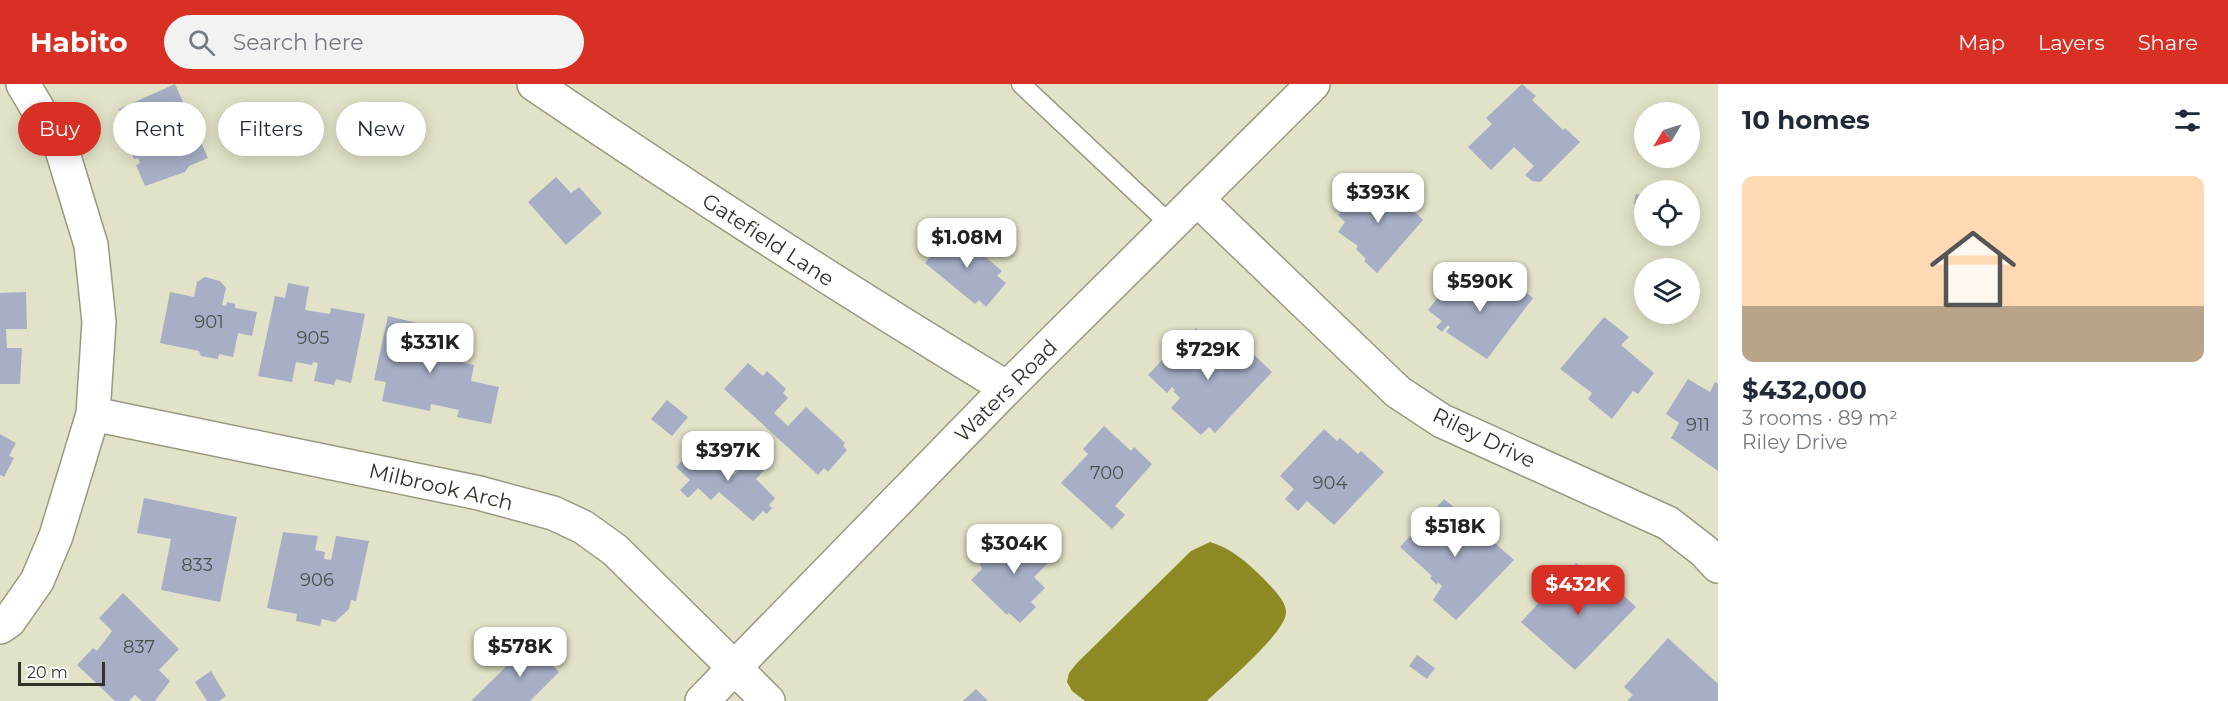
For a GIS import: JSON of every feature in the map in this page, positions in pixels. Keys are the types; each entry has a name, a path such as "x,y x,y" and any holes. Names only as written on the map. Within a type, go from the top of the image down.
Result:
{"street":[{"path":"0,627 9,621 37,581 56,536 93,414 99,322 92,245 62,150 23,84"},
{"name":"Gatefield Lane","path":"534,84 722,211 868,304 1007,388"},
{"name":"Waters Road","path":"702,701 1007,388 1313,84"},
{"name":"Riley Drive","path":"1197,199 1398,392 1442,421 1668,523 1704,551 1718,566"},
{"name":"Milbrook Arch","path":"93,414 479,493 553,513 583,527 615,550 768,701"}],"lane":[{"path":"1021,84 1171,225"}],"shaded area":[{"path":"1210,542 1232,552 1245,562 1270,585 1284,603 1286,612 1284,621 1265,645 1207,701 1085,701 1072,691 1067,682 1069,673 1077,663 1191,551"}],"building":[{"path":"175,84 183,102 135,102"},
{"path":"1522,84 1536,96 1532,100 1563,130 1565,128 1580,142 1540,182 1532,181 1525,175 1534,166 1514,147 1491,170 1468,147 1492,124 1486,118"},
{"path":"206,154 208,158 189,166 185,172 145,186 136,165 140,163 138,158 134,159 133,156 206,156"},
{"path":"556,177 571,193 579,187 602,213 566,245 528,202"},
{"path":"1366,184 1379,196 1389,186 1423,220 1377,273 1364,261 1366,259 1356,249 1358,246 1338,232 1345,222 1338,215 1351,201 1349,199"},
{"path":"952,230 969,244 972,240 981,247 978,251 1002,271 997,276 1006,283 986,307 979,300 975,304 925,263"},
{"path":"205,277 220,281 226,288 222,305 226,306 227,302 235,304 235,308 257,312 252,336 238,333 233,357 219,354 218,359 201,356 199,351 160,343 170,292 194,297 197,282"},
{"path":"1454,277 1472,290 1486,281 1501,288 1508,279 1533,298 1487,359 1446,332 1450,327 1448,325 1442,332 1436,327 1442,321 1428,310"},
{"path":"288,283 309,287 305,310 330,314 331,308 365,314 351,383 336,379 334,385 314,381 318,363 313,362 312,365 296,362 292,382 258,376 275,296 285,298"},
{"path":"26,292 27,329 6,329 7,348 22,348 20,384 0,384 0,293"},
{"path":"388,316 425,325 438,339 437,346 459,351 457,361 474,365 471,381 499,387 491,424 457,417 459,410 431,404 430,411 382,401 386,382 374,380"},
{"path":"1604,317 1629,337 1621,345 1654,373 1638,394 1633,391 1612,419 1588,399 1592,393 1560,369"},
{"path":"1196,328 1222,355 1219,358 1227,366 1246,347 1272,372 1215,433 1209,427 1201,435 1171,408 1180,398 1173,391 1175,390 1172,387 1167,393 1148,375 1183,338 1185,340"},
{"path":"748,363 763,376 767,371 786,389 783,393 788,398 774,413 788,426 806,407 845,443 843,446 847,450 828,472 824,468 818,475 724,389"},
{"path":"1688,379 1710,392 1715,382 1718,384 1718,471 1671,438 1679,423 1666,414"},
{"path":"667,400 688,417 672,436 651,419"},
{"path":"1104,426 1131,451 1134,447 1152,464 1115,506 1125,515 1112,529 1061,483 1088,454 1083,449"},
{"path":"1324,429 1337,441 1340,438 1358,454 1361,451 1384,472 1334,525 1307,501 1298,511 1285,499 1294,489 1280,476"},
{"path":"0,434 16,443 9,456 14,458 4,477 0,475"},
{"path":"697,445 711,459 715,456 734,475 741,467 738,463 750,451 767,467 756,479 775,498 769,505 772,508 767,514 763,511 753,521 719,492 711,500 698,488 688,498 680,490 690,480 676,467"},
{"path":"144,498 237,517 220,602 161,590 171,539 137,533"},
{"path":"1444,499 1473,523 1465,531 1481,545 1488,537 1514,560 1456,620 1433,600 1442,586 1438,582 1437,585 1430,578 1432,576 1400,547"},
{"path":"1027,528 1055,556 1034,577 1045,588 1031,602 1036,607 1020,623 1009,613 1007,615 971,580 982,569 979,562 999,543 1006,549"},
{"path":"283,532 318,536 315,550 325,552 324,559 331,560 336,536 369,541 356,601 351,600 349,609 335,622 322,619 320,626 296,621 297,614 267,608"},
{"path":"1576,563 1610,589 1613,586 1636,607 1575,670 1521,622"},
{"path":"123,593 179,649 159,670 170,681 155,701 142,701 135,695 129,701 115,701 77,665 93,648 97,651 112,631 99,618"},
{"path":"1668,638 1718,684 1718,701 1627,701 1633,695 1624,687"},
{"path":"530,643 559,672 530,701 471,701"},
{"path":"1417,655 1435,668 1427,679 1409,666"},
{"path":"211,671 226,696 219,701 207,701 195,682"},
{"path":"976,689 988,701 963,701"}]}
